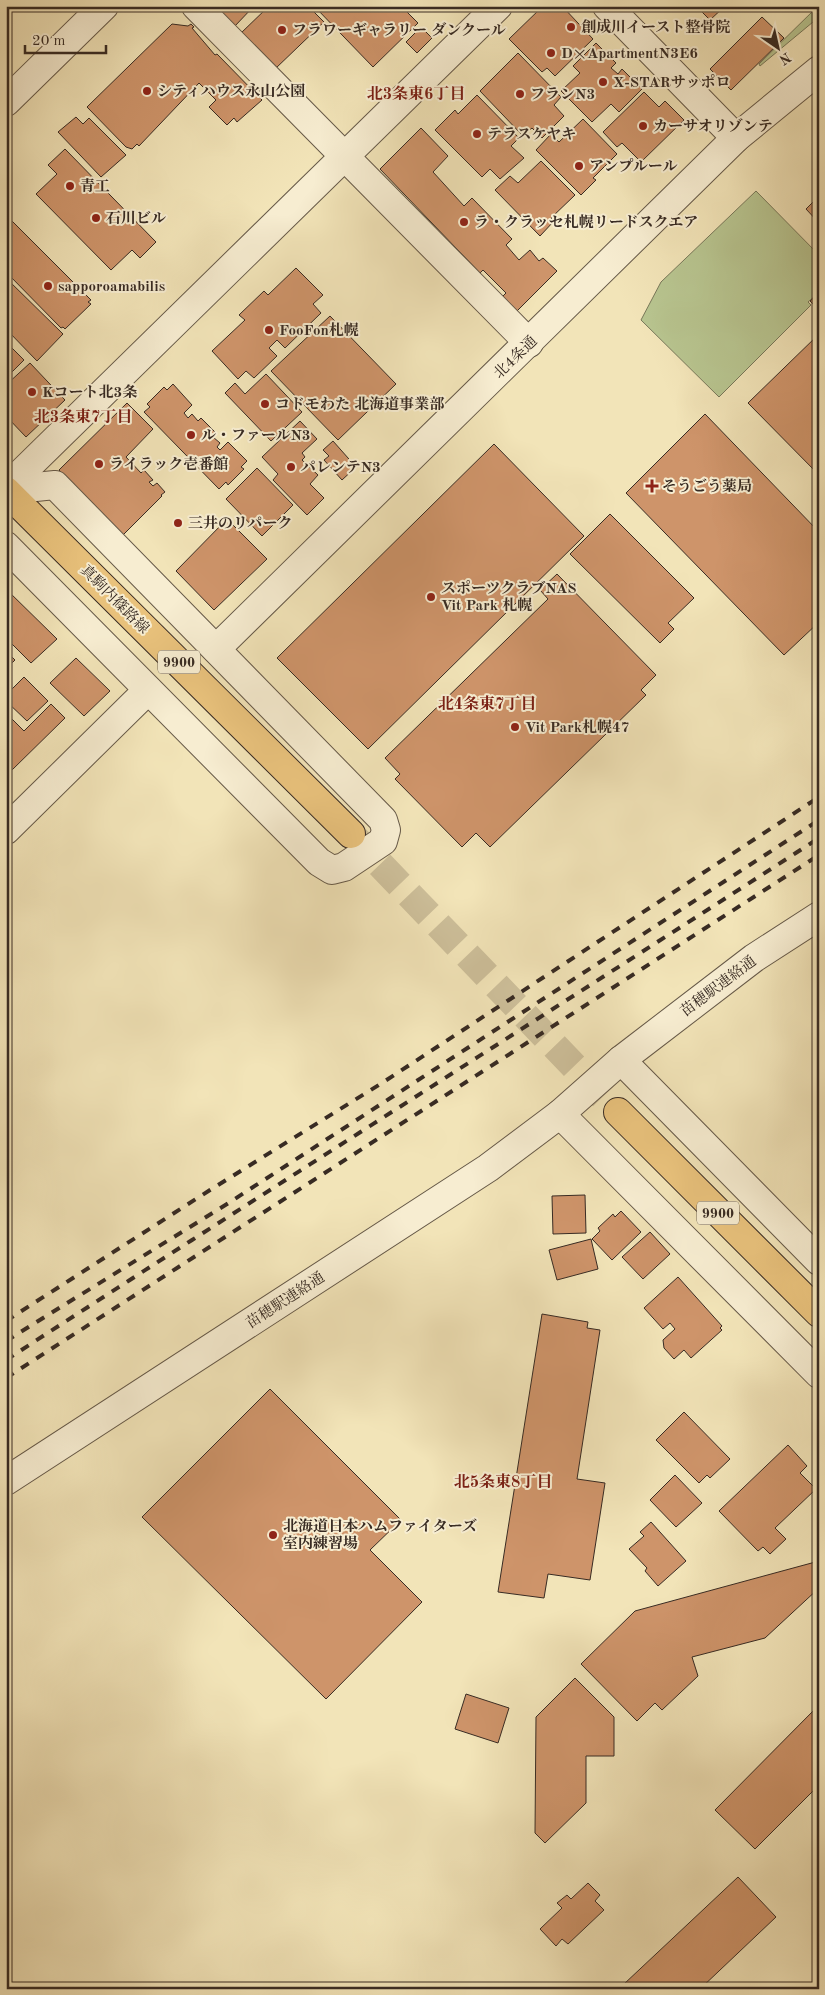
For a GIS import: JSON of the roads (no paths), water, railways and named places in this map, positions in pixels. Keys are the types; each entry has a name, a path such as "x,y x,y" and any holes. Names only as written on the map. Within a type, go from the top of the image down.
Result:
{"main road":[{"name":"真駒内篠路線","path":"6,490 351,834"},
{"name":"9900","path":"618,1112 819,1313"}],"street":[{"path":"6,102 104,6"},
{"path":"196,6 529,343"},
{"path":"6,490 498,6"},
{"path":"607,6 736,138"},
{"name":"北4条通","path":"216,649 736,138 819,70"},
{"path":"6,490 55,486 383,820 386,830 383,841 344,867 332,870 319,862 6,546"},
{"path":"6,830 148,690"},
{"name":"苗穂駅連絡通","path":"6,1481 488,1168 560,1114 621,1060 754,958 819,916"},
{"path":"621,1060 819,1261"},
{"path":"560,1114 819,1374"}],"tunnel":[{"path":"351,834 618,1112"}],"railway":[{"path":"6,1321 210,1190 382,1083 819,797"},
{"path":"6,1341 227,1204 819,820"},
{"path":"6,1360 819,838"},
{"path":"6,1378 819,855"}],"place":[{"name":"創成川イースト整骨院","path":"571,27"},
{"name":"フラワーギャラリー ダンクール","path":"282,30"},
{"name":"D×ApartmentN3E6","path":"551,53"},
{"name":"X-STARサッポロ","path":"603,82"},
{"name":"シティハウス永山公園","path":"147,91"},
{"name":"フランN3","path":"520,94"},
{"name":"カーサオリゾンテ","path":"643,126"},
{"name":"テラスケヤキ","path":"477,134"},
{"name":"アンプルール","path":"579,166"},
{"name":"青工","path":"70,186"},
{"name":"石川ビル","path":"96,218"},
{"name":"ラ・クラッセ札幌リードスクエア","path":"464,222"},
{"name":"sapporoamabilis","path":"48,286"},
{"name":"FooFon札幌","path":"269,330"},
{"name":"Kコート北3条","path":"32,392"},
{"name":"コドモわた 北海道事業部","path":"265,404"},
{"name":"ル・ファールN3","path":"191,435"},
{"name":"ライラック壱番館","path":"99,464"},
{"name":"パレンテN3","path":"291,467"},
{"name":"そうごう薬局","path":"652,486"},
{"name":"三井のリパーク","path":"178,523"},
{"name":"スポーツクラブNAS Vit Park 札幌","path":"431,597"},
{"name":"Vit Park札幌47","path":"515,727"},
{"name":"北海道日本ハムファイターズ 室内練習場","path":"273,1535"}],"district":[{"name":"北3条東6丁目","path":"416,93"},
{"name":"北3条東7丁目","path":"83,416"},
{"name":"北4条東7丁目","path":"487,703"},
{"name":"北5条東8丁目","path":"503,1481"}]}
